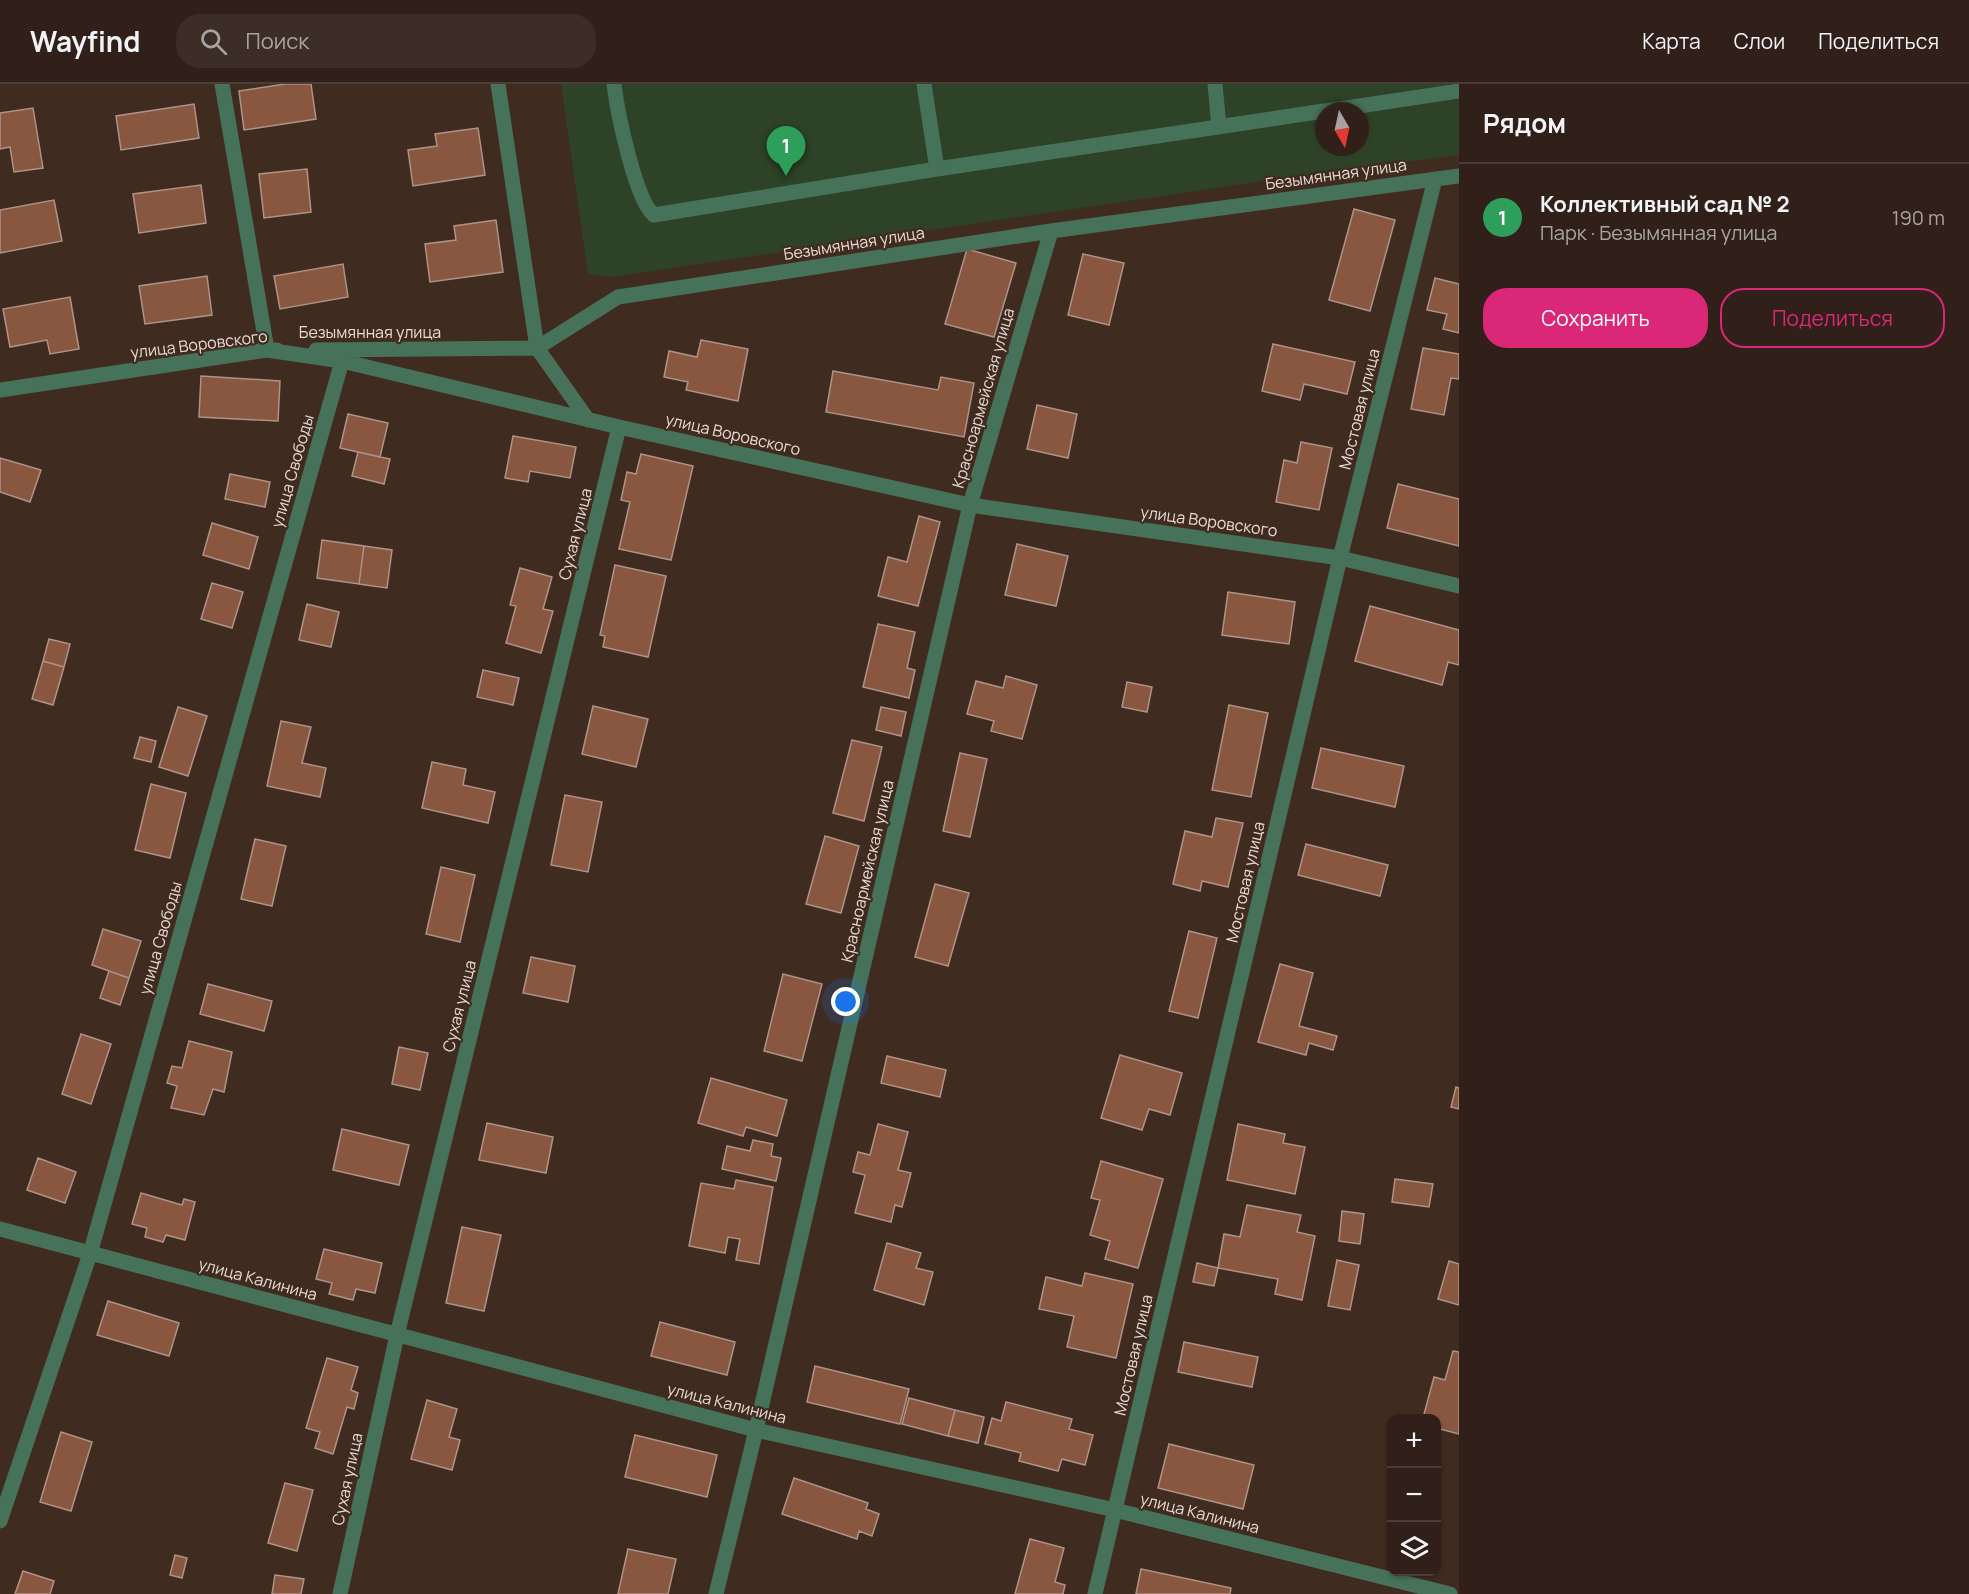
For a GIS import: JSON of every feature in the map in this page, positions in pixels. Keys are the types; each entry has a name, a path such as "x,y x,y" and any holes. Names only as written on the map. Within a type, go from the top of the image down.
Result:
{"street":[{"path":"222,84 267,350"},
{"path":"498,84 537,348 588,420"},
{"path":"614,84 634,174 649,211 654,215 937,169 1315,113"},
{"path":"924,84 937,169"},
{"path":"1215,84 1219,127"},
{"path":"1369,104 1459,91"},
{"name":"Безымянная улица","path":"267,350 537,348 618,297 1051,231 1459,176"},
{"name":"Мостовая улица","path":"1095,1594 1340,558 1435,179"},
{"name":"Красноармейская улица","path":"716,1594 970,505 1051,231"},
{"name":"улица Воровского","path":"0,390 267,350 342,361 619,428 970,505 1340,558 1459,586"},
{"name":"улица Свободы","path":"0,1521 90,1254 342,361"},
{"name":"Сухая улица","path":"340,1594 397,1335 619,428"},
{"name":"улица Калинина","path":"0,1229 756,1430 1115,1510 1450,1594"}],"green space":[{"path":"561,84 1459,84 1459,155 1291,177 611,277 588,274"}],"building":[{"path":"285,84 311,84 316,119 244,130 239,91"},
{"path":"194,104 199,138 121,150 116,116"},
{"path":"33,108 43,168 14,172 10,147 0,149 0,113"},
{"path":"478,128 485,175 413,186 408,150 437,146 435,134"},
{"path":"307,169 311,212 264,218 259,174"},
{"path":"201,185 206,223 139,233 133,194"},
{"path":"54,200 62,241 0,253 0,210"},
{"path":"1354,209 1395,220 1370,311 1329,300"},
{"path":"496,220 503,272 430,282 425,244 456,240 454,226"},
{"path":"967,249 1016,263 994,337 945,324"},
{"path":"1083,254 1124,263 1109,325 1068,315"},
{"path":"343,264 348,297 280,309 274,276"},
{"path":"207,276 212,315 145,324 139,286"},
{"path":"1435,278 1459,284 1459,333 1443,329 1447,314 1427,310"},
{"path":"70,297 79,349 50,354 47,340 10,347 3,309"},
{"path":"701,340 748,349 738,401 686,390 688,382 664,377 669,351 697,357"},
{"path":"1273,344 1355,362 1347,394 1304,384 1300,400 1262,391"},
{"path":"1423,348 1459,354 1459,379 1451,378 1444,415 1411,409"},
{"path":"833,371 938,390 941,377 974,383 964,437 826,412"},
{"path":"201,376 280,381 278,421 199,417"},
{"path":"1037,405 1077,414 1068,458 1027,449"},
{"path":"348,414 388,423 380,457 340,448"},
{"path":"513,436 576,447 570,478 530,471 528,482 505,478"},
{"path":"1301,442 1332,448 1319,510 1276,502 1284,460 1297,463"},
{"path":"358,452 390,459 384,484 352,476"},
{"path":"641,454 693,466 671,560 619,549 630,502 621,500 627,472 636,474"},
{"path":"0,458 41,470 30,502 0,492"},
{"path":"230,474 270,482 265,507 225,499"},
{"path":"1398,484 1459,499 1459,546 1387,528"},
{"path":"919,516 940,522 918,606 878,596 888,557 907,562"},
{"path":"212,523 258,537 249,569 203,555"},
{"path":"322,540 364,546 359,584 317,578"},
{"path":"1017,544 1068,556 1056,606 1005,595"},
{"path":"364,546 392,550 387,588 359,584"},
{"path":"615,565 666,576 648,657 603,647 605,636 600,635"},
{"path":"520,568 552,577 543,609 553,611 541,653 506,643 516,606 510,605"},
{"path":"212,583 243,592 232,628 201,619"},
{"path":"1228,592 1295,602 1289,644 1222,635"},
{"path":"307,604 339,612 331,647 299,640"},
{"path":"1370,606 1459,630 1459,665 1448,662 1442,685 1355,661"},
{"path":"878,624 915,632 907,668 915,670 909,698 863,687"},
{"path":"49,639 70,644 64,667 43,661"},
{"path":"43,661 64,667 53,705 32,699"},
{"path":"483,670 519,678 513,705 477,697"},
{"path":"1006,676 1037,685 1022,739 991,731 994,721 967,714 976,681 1003,688"},
{"path":"1127,682 1152,687 1147,712 1122,707"},
{"path":"1229,705 1268,713 1251,797 1212,790"},
{"path":"593,706 648,719 636,767 582,754"},
{"path":"178,707 207,716 188,776 159,767"},
{"path":"881,707 906,712 901,736 876,730"},
{"path":"281,721 311,727 302,763 326,768 320,797 267,786"},
{"path":"140,737 156,741 151,762 134,758"},
{"path":"852,740 882,747 864,821 833,813"},
{"path":"1321,748 1404,766 1395,807 1312,788"},
{"path":"960,753 987,759 970,837 943,831"},
{"path":"432,762 466,769 463,785 495,792 488,823 422,808"},
{"path":"151,784 186,793 170,858 135,850"},
{"path":"565,795 602,802 588,872 551,865"},
{"path":"1216,818 1243,823 1228,887 1202,881 1200,891 1173,884 1185,831 1212,837"},
{"path":"825,836 859,846 841,913 806,904"},
{"path":"255,839 286,846 272,906 241,899"},
{"path":"1306,844 1388,865 1380,896 1298,875"},
{"path":"441,867 475,875 460,942 426,934"},
{"path":"935,884 969,893 948,966 915,957"},
{"path":"103,929 141,941 129,978 92,965"},
{"path":"1189,931 1217,938 1198,1018 1169,1011"},
{"path":"531,957 575,966 568,1002 523,993"},
{"path":"1280,964 1313,973 1299,1026 1337,1036 1333,1050 1309,1043 1306,1055 1258,1042"},
{"path":"109,971 129,978 120,1005 100,998"},
{"path":"783,974 822,984 802,1061 764,1051"},
{"path":"208,984 272,1001 264,1031 200,1014"},
{"path":"81,1034 111,1044 91,1104 62,1094"},
{"path":"189,1041 232,1052 224,1092 213,1089 204,1115 171,1108 177,1086 167,1083 172,1066 182,1068"},
{"path":"399,1047 428,1053 420,1090 392,1084"},
{"path":"1120,1055 1182,1073 1170,1115 1149,1109 1142,1130 1101,1118"},
{"path":"887,1056 946,1070 940,1097 881,1083"},
{"path":"711,1078 787,1100 777,1136 746,1127 743,1136 698,1123"},
{"path":"1456,1087 1459,1088 1459,1109 1451,1107"},
{"path":"487,1123 553,1137 546,1173 479,1160"},
{"path":"878,1124 908,1132 898,1170 911,1173 902,1207 895,1205 891,1222 855,1213 865,1175 853,1172 858,1152 870,1155"},
{"path":"1238,1124 1285,1134 1283,1143 1305,1147 1295,1194 1227,1180"},
{"path":"342,1129 409,1145 399,1185 333,1170"},
{"path":"753,1140 773,1144 771,1156 781,1158 776,1181 722,1169 727,1146 750,1151"},
{"path":"38,1158 76,1172 65,1203 27,1190"},
{"path":"1101,1161 1163,1179 1138,1268 1105,1259 1110,1241 1090,1235 1100,1200 1091,1198"},
{"path":"1395,1179 1433,1184 1429,1207 1392,1202"},
{"path":"736,1180 773,1187 759,1264 736,1260 740,1239 728,1237 725,1253 689,1246 701,1183 734,1189"},
{"path":"141,1193 182,1205 184,1199 195,1202 185,1240 166,1235 163,1242 145,1237 147,1228 132,1224"},
{"path":"1247,1205 1301,1215 1297,1232 1315,1236 1302,1300 1275,1294 1278,1279 1218,1268 1224,1234 1240,1237"},
{"path":"1342,1211 1364,1214 1360,1244 1339,1241"},
{"path":"462,1227 501,1235 484,1311 446,1303"},
{"path":"887,1243 921,1253 916,1268 933,1272 924,1305 874,1290"},
{"path":"324,1249 382,1263 375,1293 356,1289 353,1300 329,1294 332,1283 316,1279"},
{"path":"1337,1260 1359,1265 1350,1310 1328,1306"},
{"path":"1449,1261 1459,1264 1459,1305 1438,1299"},
{"path":"1197,1263 1218,1268 1214,1286 1193,1282"},
{"path":"1085,1273 1133,1284 1116,1358 1067,1347 1074,1316 1039,1309 1046,1277 1082,1286"},
{"path":"108,1301 179,1323 169,1356 97,1335"},
{"path":"660,1322 735,1342 727,1375 651,1356"},
{"path":"1184,1342 1258,1357 1252,1387 1178,1372"},
{"path":"1453,1351 1459,1352 1459,1434 1441,1429 1441,1414 1424,1414 1434,1377 1445,1380"},
{"path":"327,1358 358,1367 351,1390 358,1393 354,1409 347,1407 333,1454 315,1448 320,1432 306,1428"},
{"path":"815,1366 909,1389 900,1424 807,1402"},
{"path":"909,1398 955,1410 948,1436 902,1424"},
{"path":"427,1400 457,1409 449,1437 460,1440 452,1470 411,1459"},
{"path":"1006,1402 1072,1419 1069,1429 1093,1435 1085,1465 1062,1459 1058,1471 1019,1461 1021,1453 985,1444 992,1418 1001,1421"},
{"path":"955,1410 984,1417 978,1443 948,1436"},
{"path":"61,1432 92,1442 71,1511 40,1502"},
{"path":"635,1435 717,1455 707,1497 625,1477"},
{"path":"1169,1444 1254,1465 1243,1509 1158,1488"},
{"path":"794,1478 868,1503 866,1509 879,1514 872,1536 859,1531 857,1539 782,1514"},
{"path":"285,1483 313,1490 297,1551 268,1543"},
{"path":"1030,1539 1064,1548 1055,1582 1065,1585 1063,1594 1015,1594"},
{"path":"628,1549 676,1559 668,1594 618,1594"},
{"path":"175,1555 187,1558 182,1578 170,1575"},
{"path":"1141,1569 1231,1588 1230,1594 1136,1594"},
{"path":"23,1571 54,1581 50,1594 15,1594"},
{"path":"275,1575 304,1579 301,1594 272,1594"}],"place":[{"name":"Коллективный сад № 2","path":"786,176"}]}
